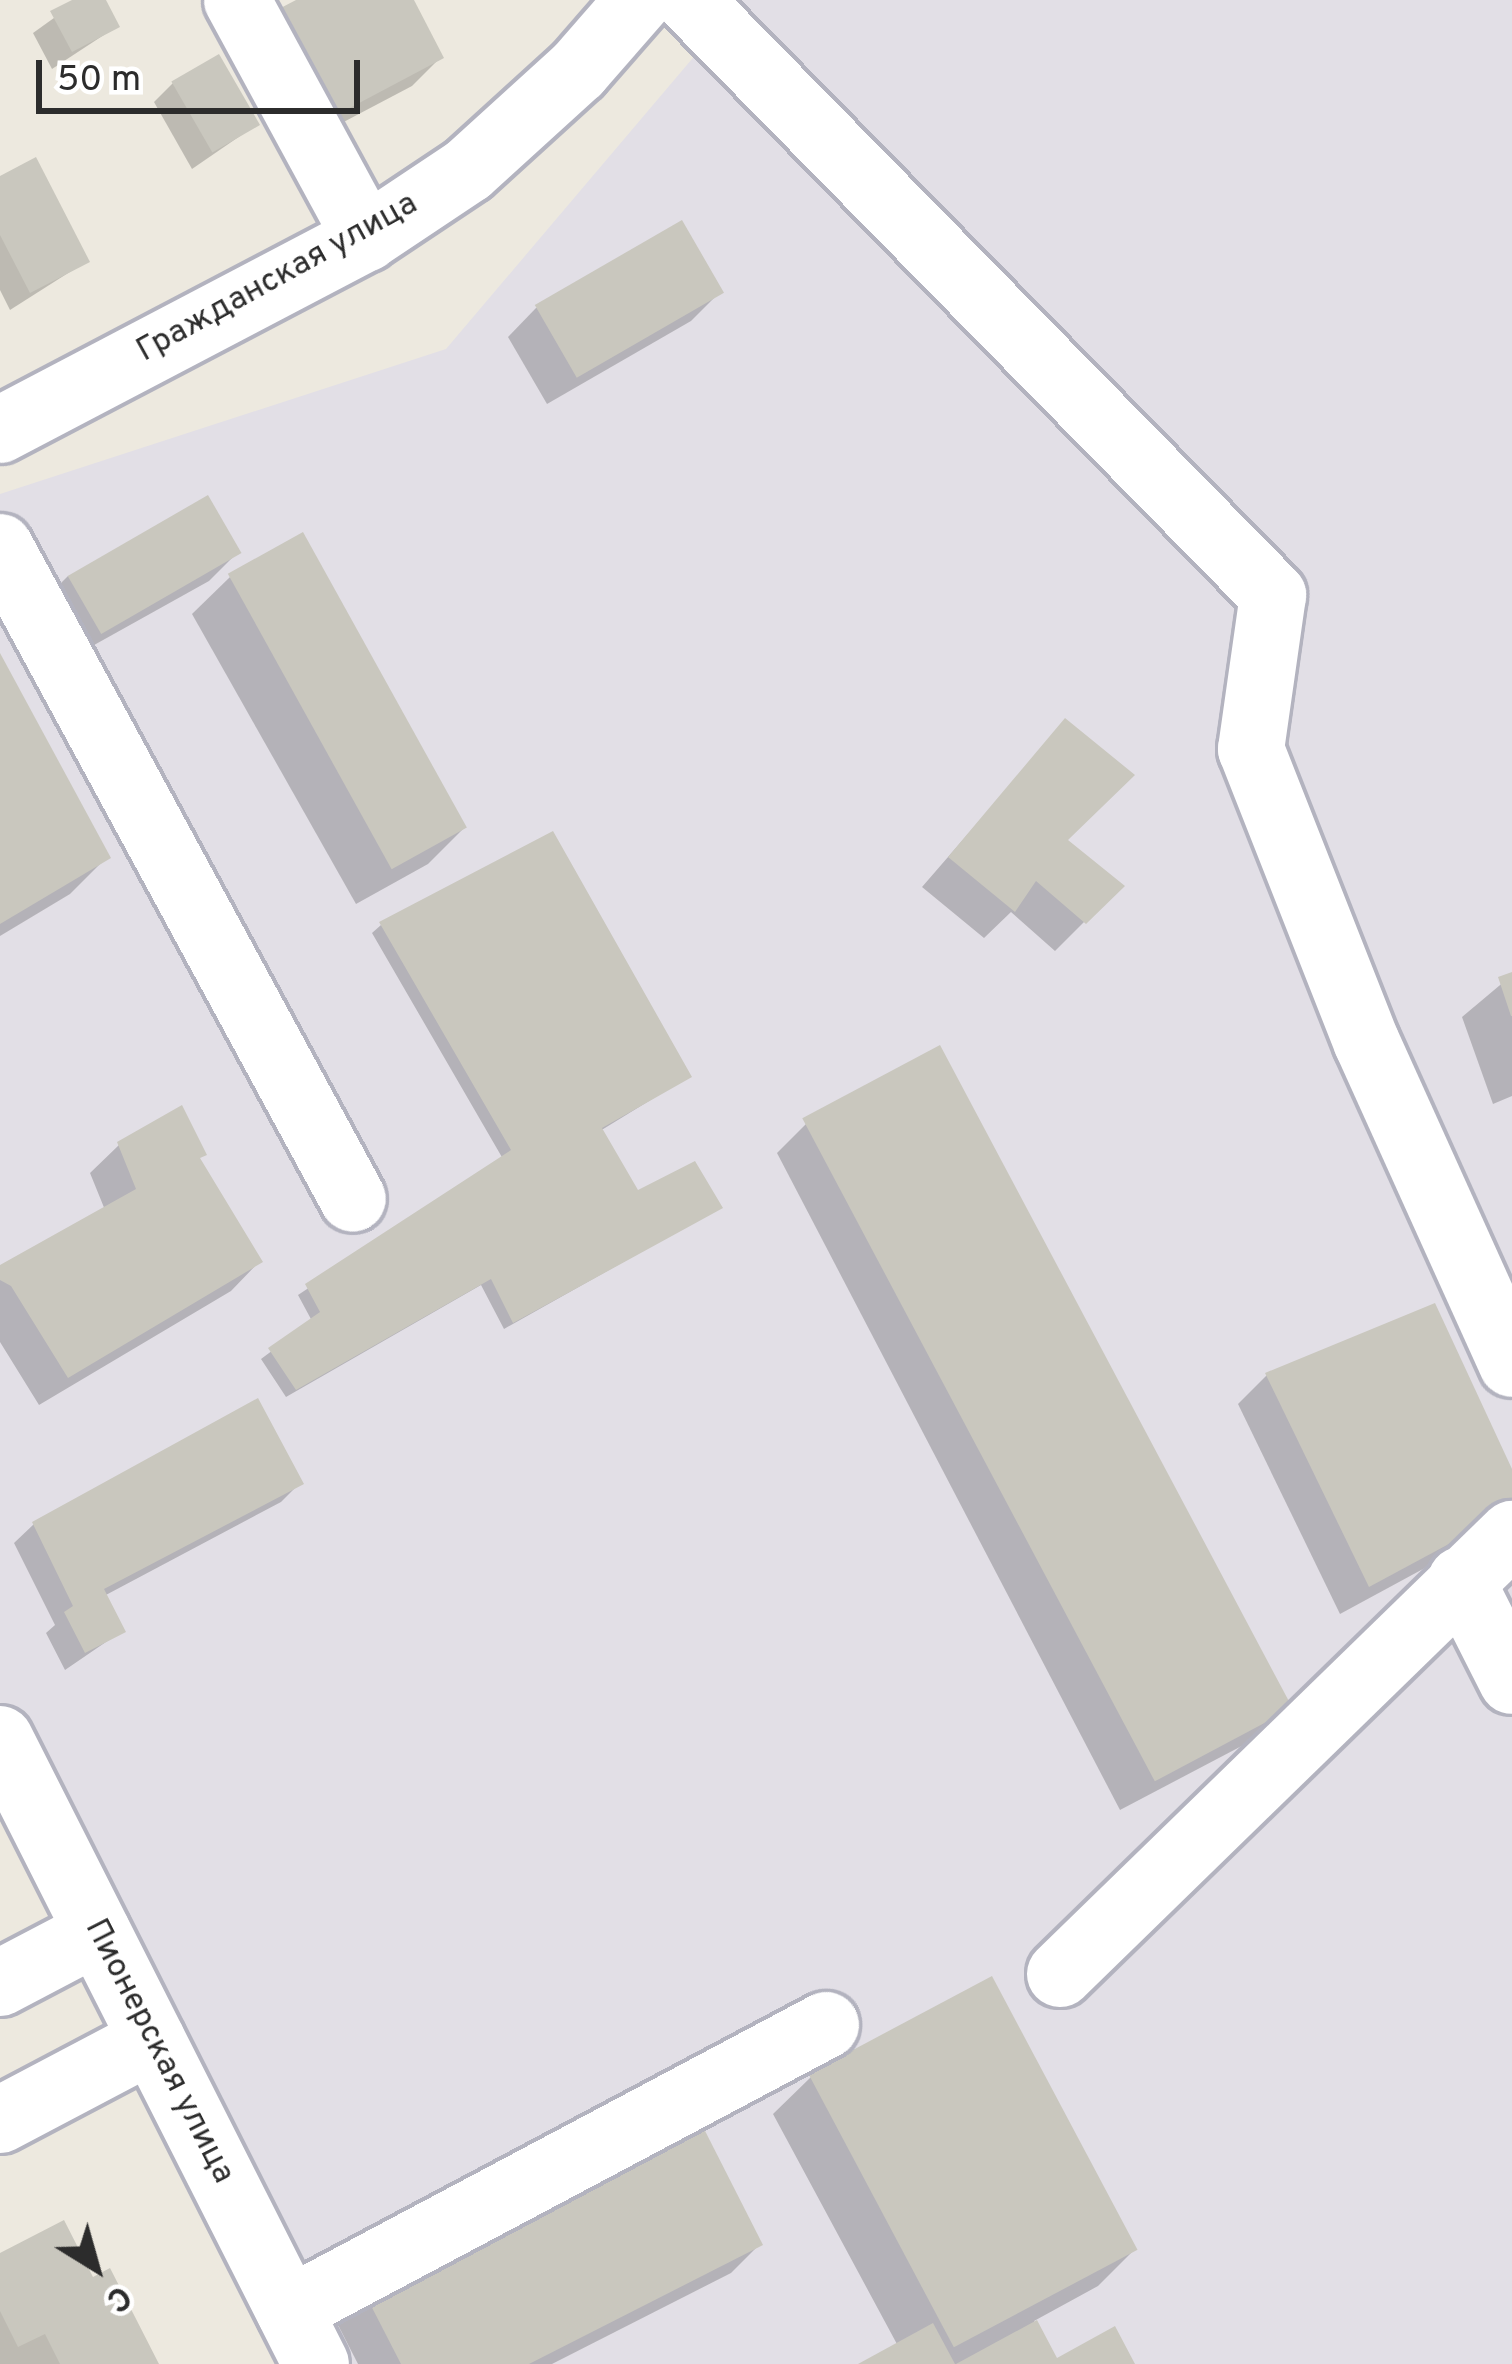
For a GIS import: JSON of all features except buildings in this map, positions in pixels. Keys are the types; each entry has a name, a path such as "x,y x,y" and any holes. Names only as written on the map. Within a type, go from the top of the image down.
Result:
{"street":[{"path":"238,0 366,238"},
{"name":"Гражданская улица","path":"0,430 366,238 468,170 578,70 639,0"},
{"path":"689,0 1273,595 1251,749 1367,1043 1512,1364"},
{"path":"0,547 353,1198"},
{"path":"1060,1974 1512,1534"},
{"path":"1461,1580 1512,1681"},
{"name":"Пионерская улица","path":"0,1739 302,2337"},
{"path":"0,1983 97,1932"},
{"path":"302,2337 826,2025"},
{"path":"0,2120 152,2040"}],"shaded area":[{"path":"742,0 1512,0 1512,2364 318,2364 0,1702 0,494 446,349"}]}
